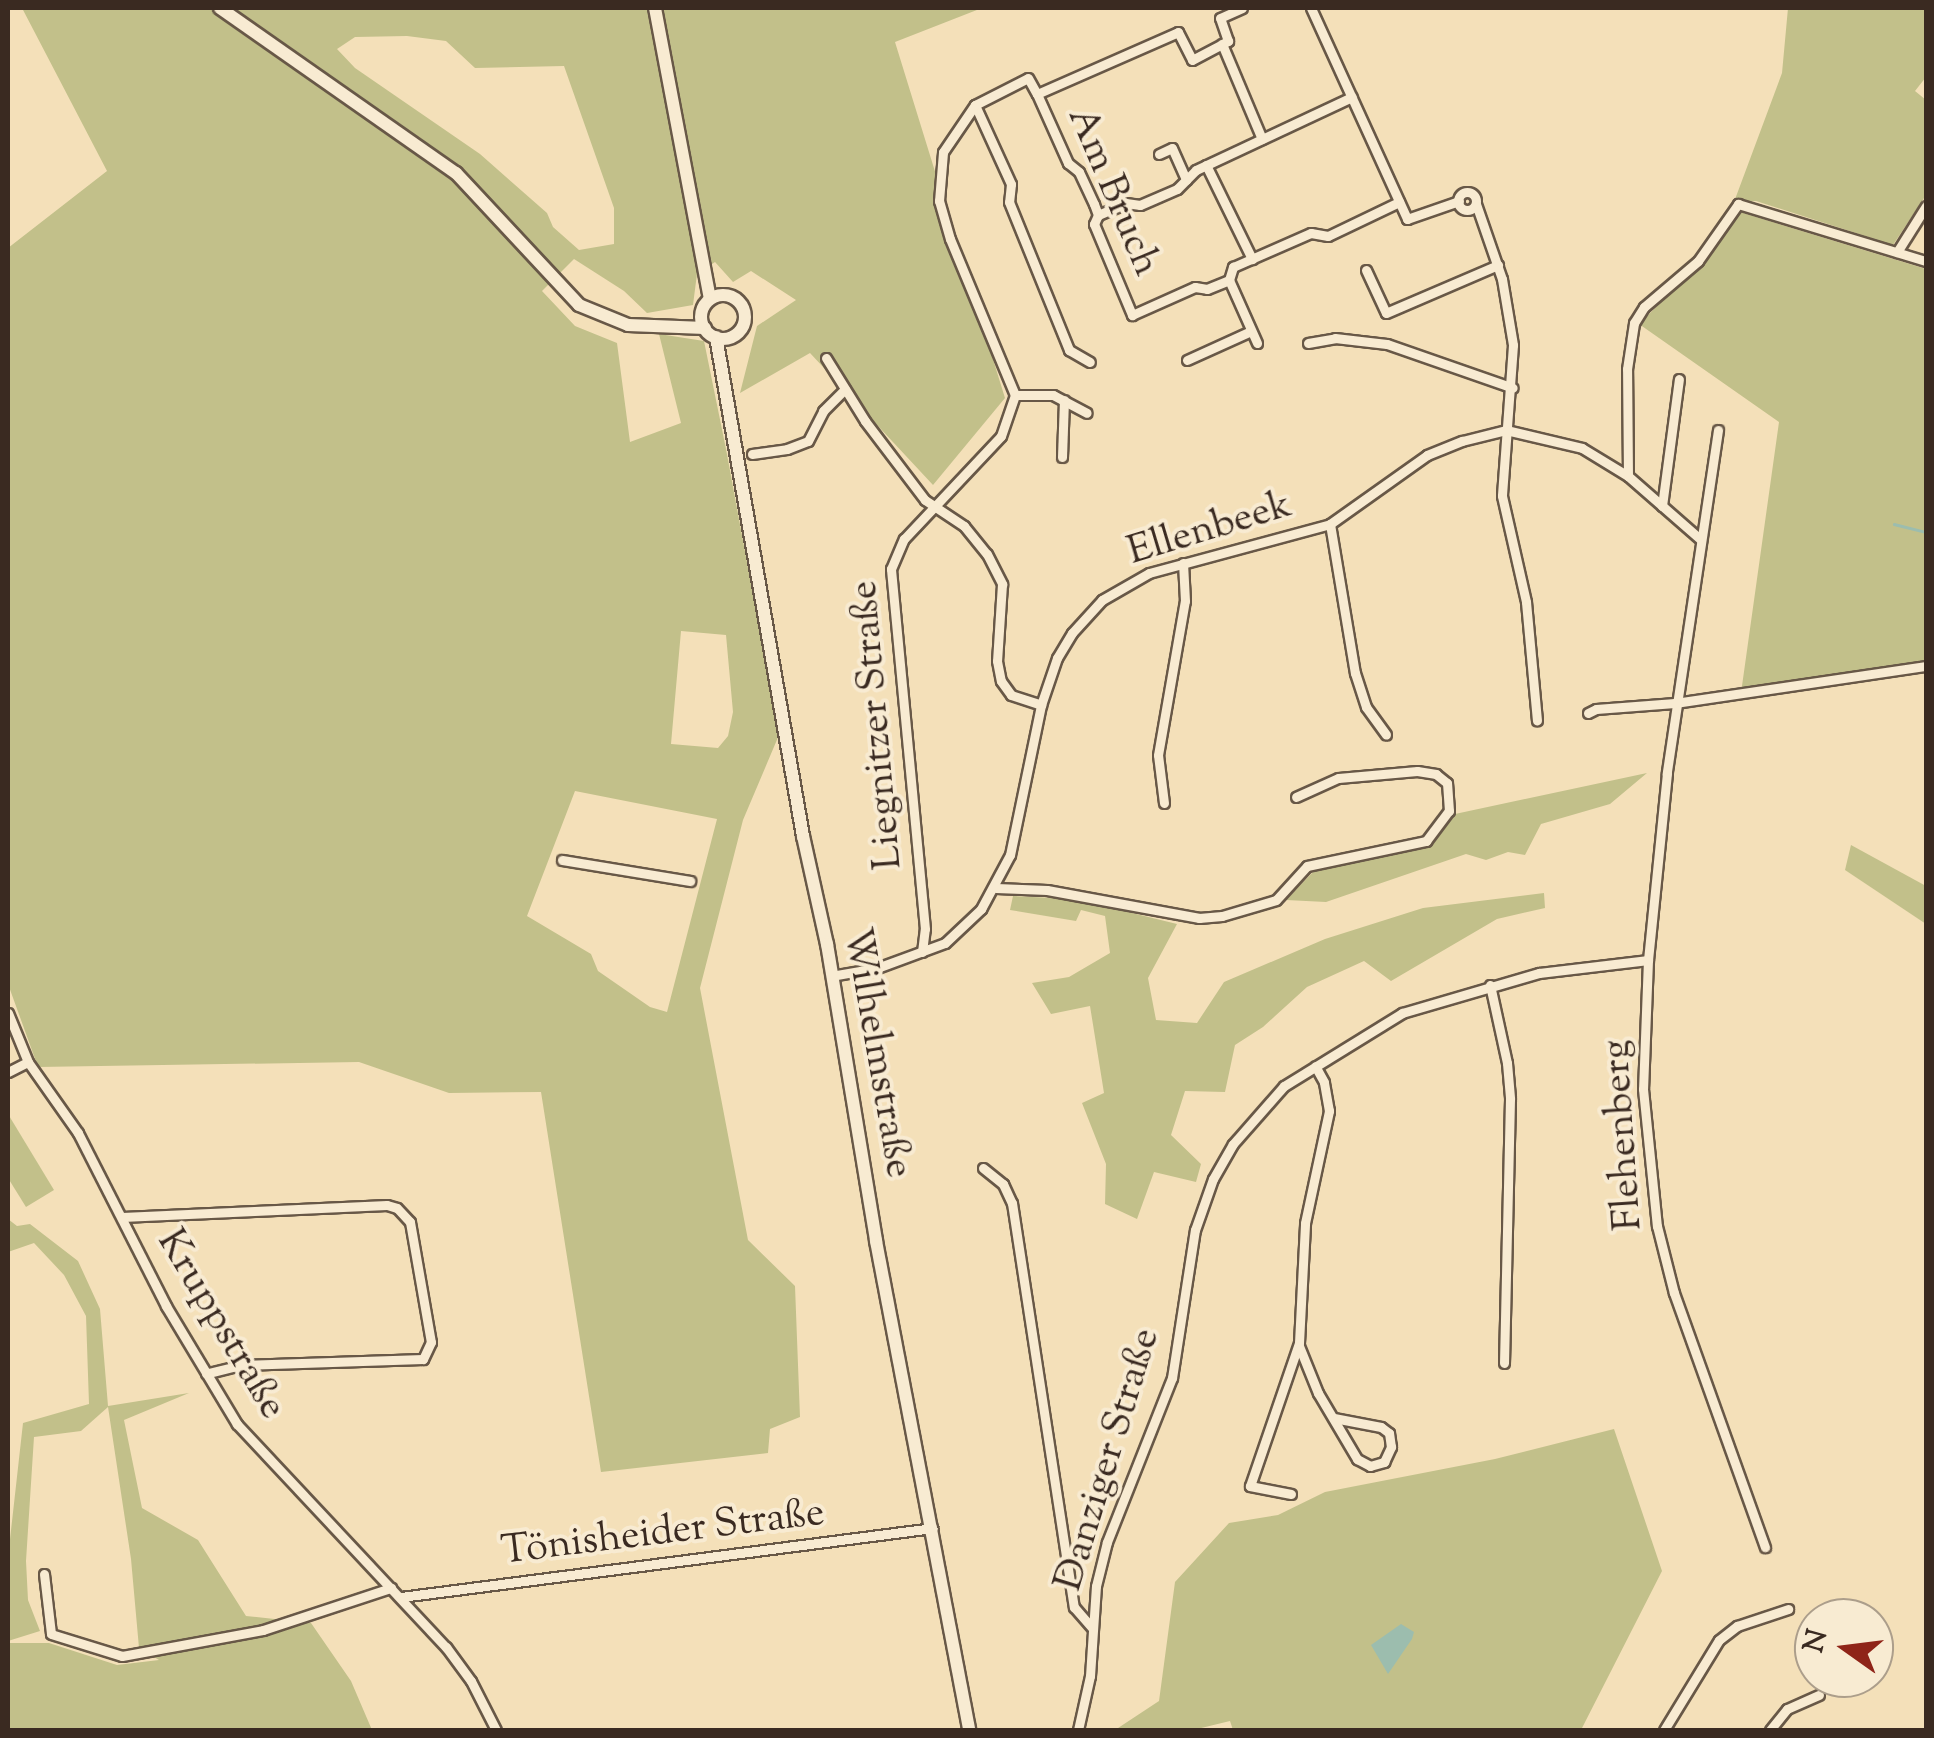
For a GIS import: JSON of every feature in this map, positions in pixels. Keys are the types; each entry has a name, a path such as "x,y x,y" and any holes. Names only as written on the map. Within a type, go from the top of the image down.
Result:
{"main road":[{"path":"220,8 456,173 579,306 606,320 656,328 672,325 708,304 736,298 745,311 742,328 713,333 672,325"},
{"path":"656,8 703,254 713,333"},
{"name":"Wilhelmstraße","path":"713,333 832,976 876,1241 969,1730"}],"street":[{"path":"1087,412 1053,395 1015,395 950,239 939,200 944,152 975,105 1028,78 1037,94 1178,32 1192,60 1228,41 1220,18 1242,8"},
{"path":"1312,8 1407,219 1459,201 1464,209 1476,204 1498,265 1513,345 1513,388 1502,496 1526,602 1537,720"},
{"path":"1222,44 1262,139"},
{"name":"Am Bruch","path":"1037,94 1098,215 1094,224 1132,314 1196,287 1207,288 1228,280"},
{"path":"1098,215 1126,203 1140,205 1176,189 1206,166 1352,97"},
{"path":"975,105 1011,184 1009,202 1069,350 1090,362"},
{"path":"1159,154 1172,148 1186,180"},
{"path":"1206,166 1252,259"},
{"path":"1257,343 1228,280 1233,267 1312,233 1328,236 1399,202"},
{"path":"1628,476 1627,369 1634,323 1644,307 1698,260 1738,204 1926,261"},
{"path":"1896,252 1926,206"},
{"path":"1366,270 1386,314 1498,265"},
{"path":"1188,360 1251,331"},
{"path":"1308,344 1335,338 1387,344 1513,388"},
{"path":"826,358 910,481 935,507 971,534 1002,584 997,661 1002,682 1011,695 1041,705"},
{"path":"1662,506 1679,380"},
{"path":"752,454 787,449 808,441 823,411 845,389"},
{"name":"Liegnitzer Straße","path":"922,952 924,929 892,569 904,540 1001,436 1015,395"},
{"path":"1062,457 1064,400"},
{"name":"Ellenbeek","path":"832,976 922,952 946,943 967,926 996,888 1021,817 1041,705 1057,658 1089,613 1149,573 1330,524 1427,456 1462,440 1506,430 1582,448 1628,476 1700,539"},
{"name":"Flehenberg","path":"1718,430 1675,703 1648,960 1643,1089 1657,1226 1690,1346 1766,1546"},
{"path":"1330,524 1355,673 1366,707 1386,734"},
{"path":"1164,803 1158,755 1185,601 1183,562"},
{"path":"1588,714 1596,708 1675,703 1926,666"},
{"path":"996,888 1047,890 1198,918 1222,916 1276,900 1307,866 1426,841 1448,810 1446,783 1436,774 1416,771 1338,778 1296,797"},
{"path":"562,860 690,881"},
{"name":"Danziger Straße","path":"1078,1730 1090,1676 1092,1628 1107,1542 1172,1378 1202,1204 1233,1144 1255,1114 1315,1066 1402,1014 1490,985 1561,969 1648,960"},
{"path":"1490,985 1504,1046 1510,1099 1504,1363"},
{"name":"Kruppstraße","path":"8,1013 28,1062 78,1133 166,1306 246,1434 457,1661 496,1730"},
{"path":"8,1072 28,1062"},
{"path":"1292,1494 1250,1486 1299,1343 1305,1223 1330,1111 1324,1082 1315,1066"},
{"path":"983,1168 1003,1184 1012,1202 1074,1607 1092,1628"},
{"path":"122,1217 387,1205 398,1208 410,1222 432,1342 423,1360 241,1365 206,1374"},
{"path":"1299,1343 1305,1367 1357,1459 1370,1466 1384,1462 1392,1446 1389,1434 1381,1426 1334,1418"},
{"name":"Tönisheider Straße","path":"401,1597 933,1528"},
{"path":"44,1574 51,1634 122,1656 263,1630 391,1588"},
{"path":"1664,1730 1719,1640 1737,1626 1788,1610"},
{"path":"1770,1730 1788,1709 1812,1698"}],"shaded area":[{"path":"22,8 982,8 895,42 1005,398 933,485 810,353 740,393 757,326 796,300 751,271 733,282 715,262 697,274 693,305 647,313 624,291 574,259 542,291 575,326 617,343 630,442 681,423 659,334 704,341 726,449 779,735 743,820 700,988 748,1240 795,1286 800,1417 770,1429 768,1453 601,1472 541,1092 449,1093 359,1062 38,1067 8,984 8,248 107,171","holes":["407,36 446,41 475,68 564,66 614,208 614,244 579,250 553,227 547,213 480,154 355,68 337,49 355,37","681,631 726,635 733,712 728,736 718,748 671,744","575,791 717,819 667,1012 650,1007 598,971 591,954 527,916"]},
{"path":"1788,8 1926,8 1926,77 1915,91 1926,100 1926,195 1893,245 1756,201 1734,202 1782,73"},
{"path":"1740,212 1926,269 1926,662 1741,693 1779,422 1639,324 1695,269"},
{"path":"1647,773 1610,804 1541,824 1525,855 1508,852 1486,860 1466,854 1326,902 1286,900 1318,867 1426,847 1455,814"},
{"path":"1851,845 1926,886 1926,924 1845,870"},
{"path":"1544,893 1545,908 1497,919 1391,981 1364,961 1307,987 1263,1027 1235,1045 1225,1092 1185,1091 1171,1135 1201,1164 1196,1182 1154,1172 1137,1219 1105,1204 1106,1164 1082,1103 1104,1093 1090,1006 1051,1014 1032,983 1069,977 1110,953 1105,916 1081,910 1076,921 1010,910 1013,896 1075,899 1177,924 1148,978 1156,1020 1197,1023 1224,982 1325,939 1423,908"},
{"path":"8,1114 54,1190 26,1207 8,1178"},
{"path":"8,1219 17,1226 30,1224 78,1261 100,1309 108,1406 189,1393 124,1420 142,1508 198,1540 246,1616 311,1623 351,1681 372,1730 8,1730 8,1643 49,1643 117,1665 159,1660 139,1648 131,1559 108,1407 81,1431 34,1437 26,1561 28,1600 40,1631 8,1641 8,1557 23,1423 89,1404 86,1316 64,1275 34,1243 8,1252"},
{"path":"1614,1429 1662,1571 1581,1730 1233,1730 1230,1721 1193,1730 1115,1730 1159,1701 1175,1582 1229,1523 1278,1515 1325,1492 1495,1459"},
{"path":"1401,1624 1414,1632 1388,1674 1371,1645"}],"waterway":[{"path":"1894,524 1926,532"}]}
